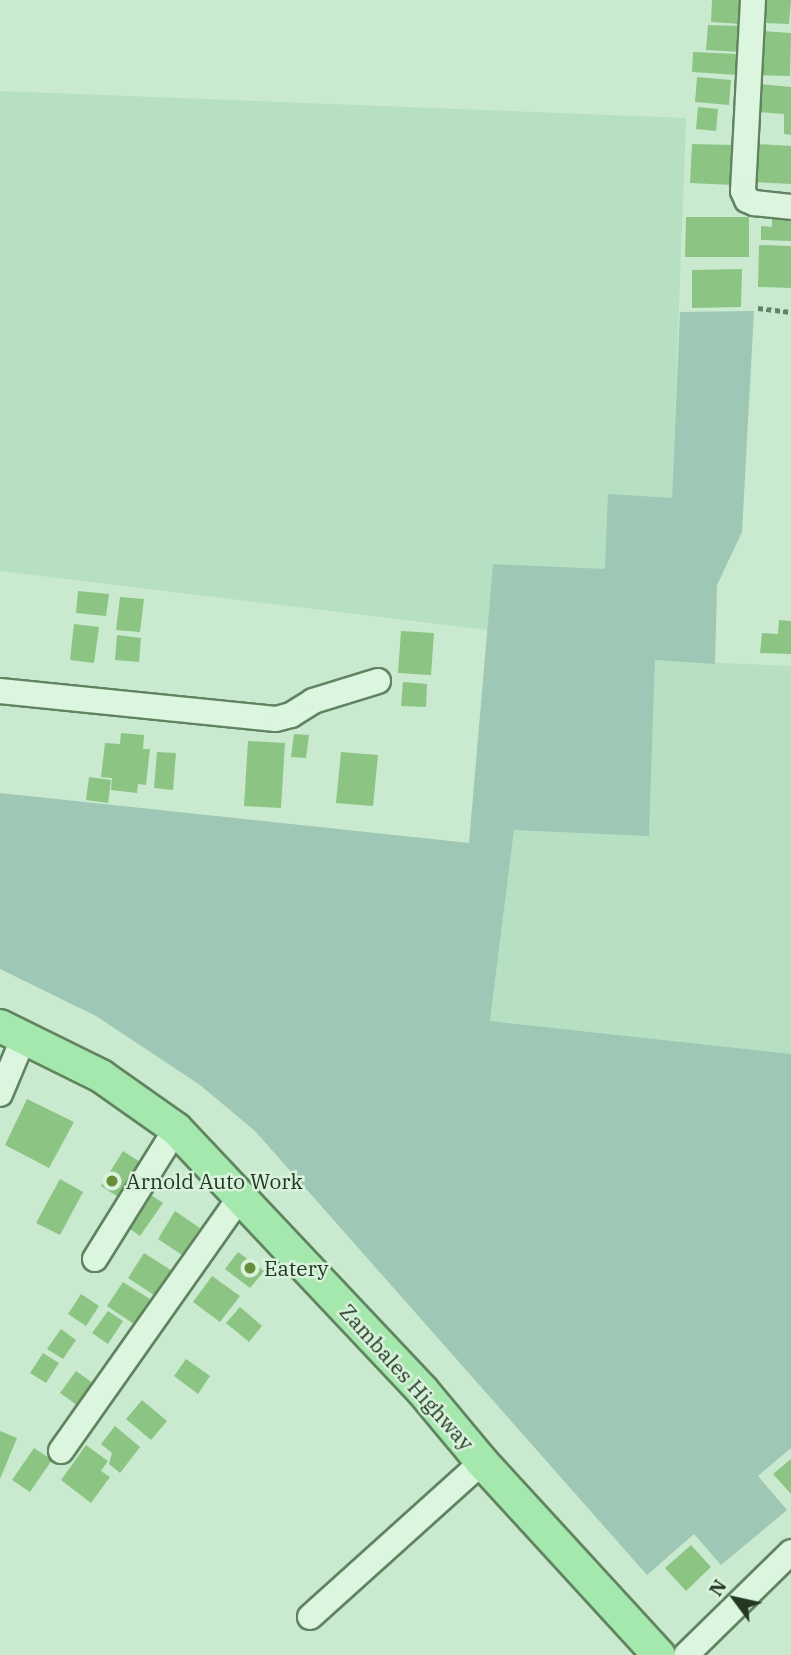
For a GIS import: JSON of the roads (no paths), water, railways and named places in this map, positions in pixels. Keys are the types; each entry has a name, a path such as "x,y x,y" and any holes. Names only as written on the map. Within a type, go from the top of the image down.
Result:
{"main road":[{"name":"Zambales Highway","path":"12,1032 101,1076 176,1129 422,1390 482,1462 659,1655"}],"street":[{"path":"753,0 743,191 747,200 754,203 791,207"},
{"path":"0,691 276,719 291,715 313,701 378,681"},
{"path":"0,1094 12,1032"},
{"path":"95,1259 176,1129"},
{"path":"61,1451 241,1196"},
{"path":"310,1617 482,1462"},
{"path":"686,1655 791,1552"}],"place":[{"name":"Arnold Auto Work","path":"112,1181"},
{"name":"Eatery","path":"250,1268"}]}
